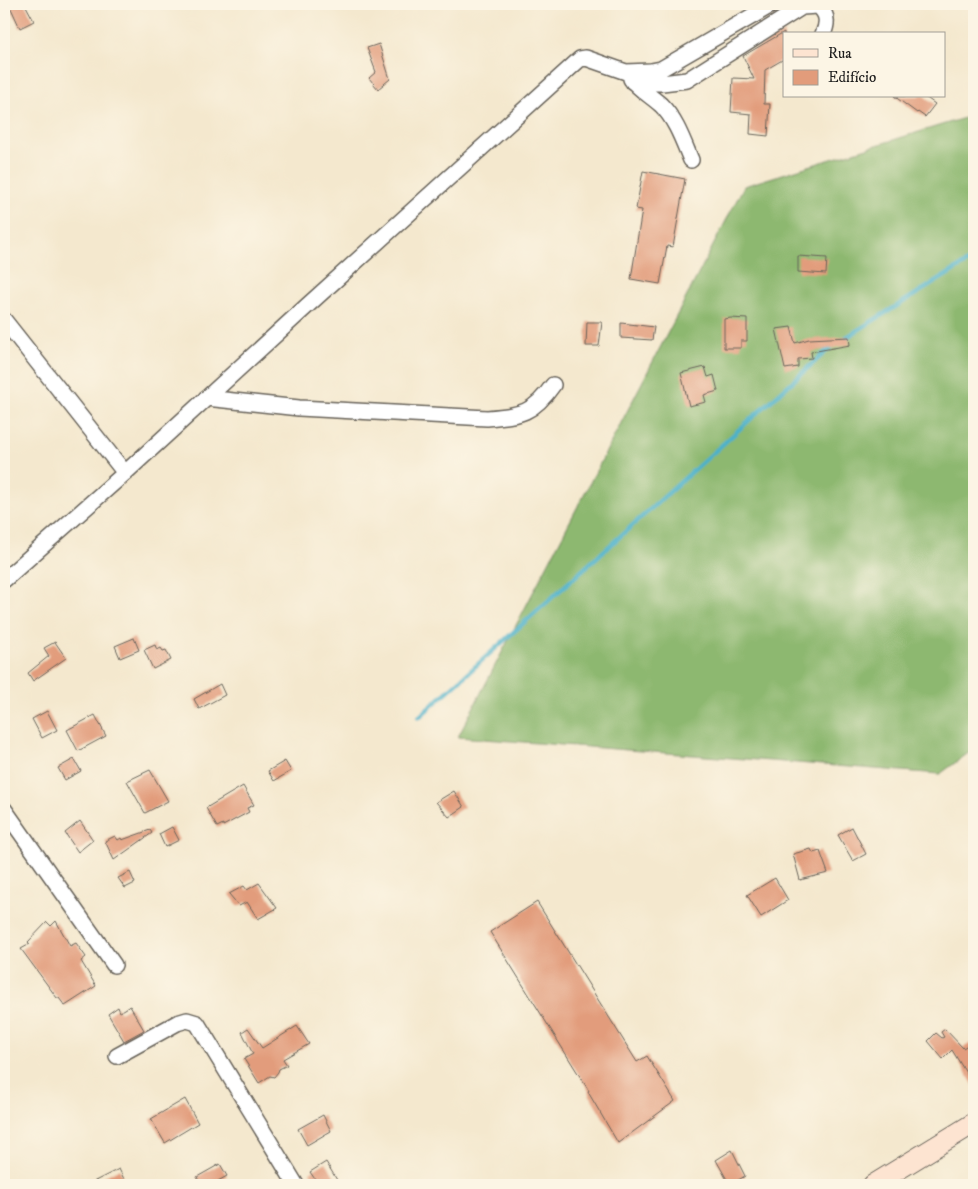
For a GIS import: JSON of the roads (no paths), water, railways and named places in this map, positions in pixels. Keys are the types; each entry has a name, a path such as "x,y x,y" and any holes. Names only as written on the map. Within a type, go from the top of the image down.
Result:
{"street":[{"path":"629,77 661,69 773,4"},
{"path":"4,580 125,474 206,398 580,60 586,58 629,77 662,82 687,80 802,6 818,6 824,11 827,19 824,32"},
{"path":"629,77 646,94 661,105 672,118 691,160"},
{"path":"4,320 125,474"},
{"path":"206,398 299,408 487,418 512,416 532,409 542,400 553,385"},
{"path":"4,809 114,965"},
{"path":"118,1056 177,1023 187,1020 197,1024 296,1185"},
{"path":"873,1185 974,1123"}],"waterway":[{"path":"842,340 974,258"},
{"path":"419,717 831,347"}]}
